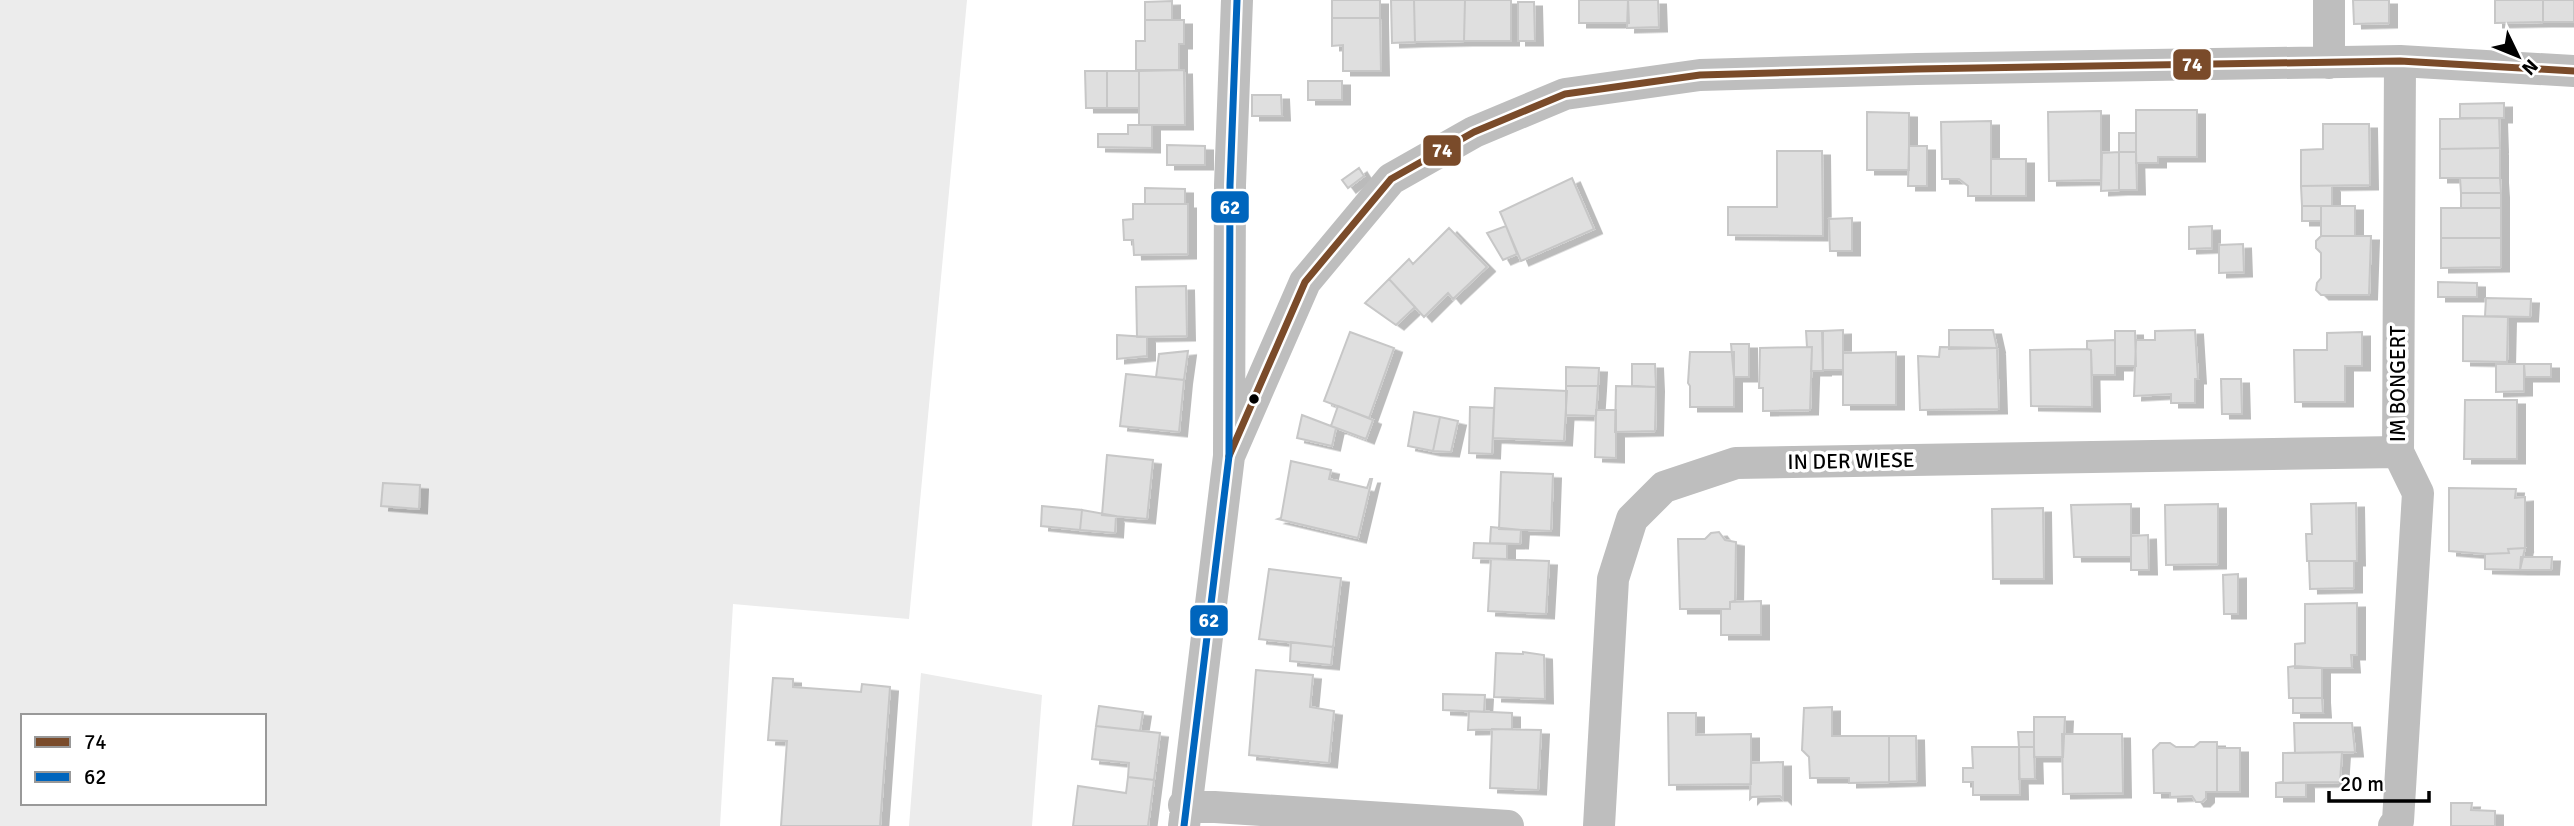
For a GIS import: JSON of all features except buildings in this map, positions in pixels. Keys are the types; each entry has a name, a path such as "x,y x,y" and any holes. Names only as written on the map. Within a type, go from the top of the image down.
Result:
{"street":[{"path":"1237,0 1230,185 1229,456 1184,816 1508,826"},
{"path":"2329,0 2329,63"},
{"path":"1229,456 1305,282 1391,179 1474,132 1565,94 1700,75 2400,61 2574,71"},
{"name":"IM BONGERT","path":"2394,826 2398,821 2418,493 2398,452 2400,61"},
{"name":"IN DER WIESE","path":"1599,826 1613,579 1632,519 1664,487 1736,463 2398,452"}],"shaded area":[{"path":"0,0 967,0 909,619 733,604 720,826 0,826"},
{"path":"921,673 1042,695 1032,826 909,826"}],"transit line":[{"name":"62","path":"1184,826 1229,456 1230,185 1237,0"},
{"name":"74","path":"1229,456 1305,282 1391,179 1474,132 1565,94 1700,75 1917,69 2400,61 2574,71"}]}
